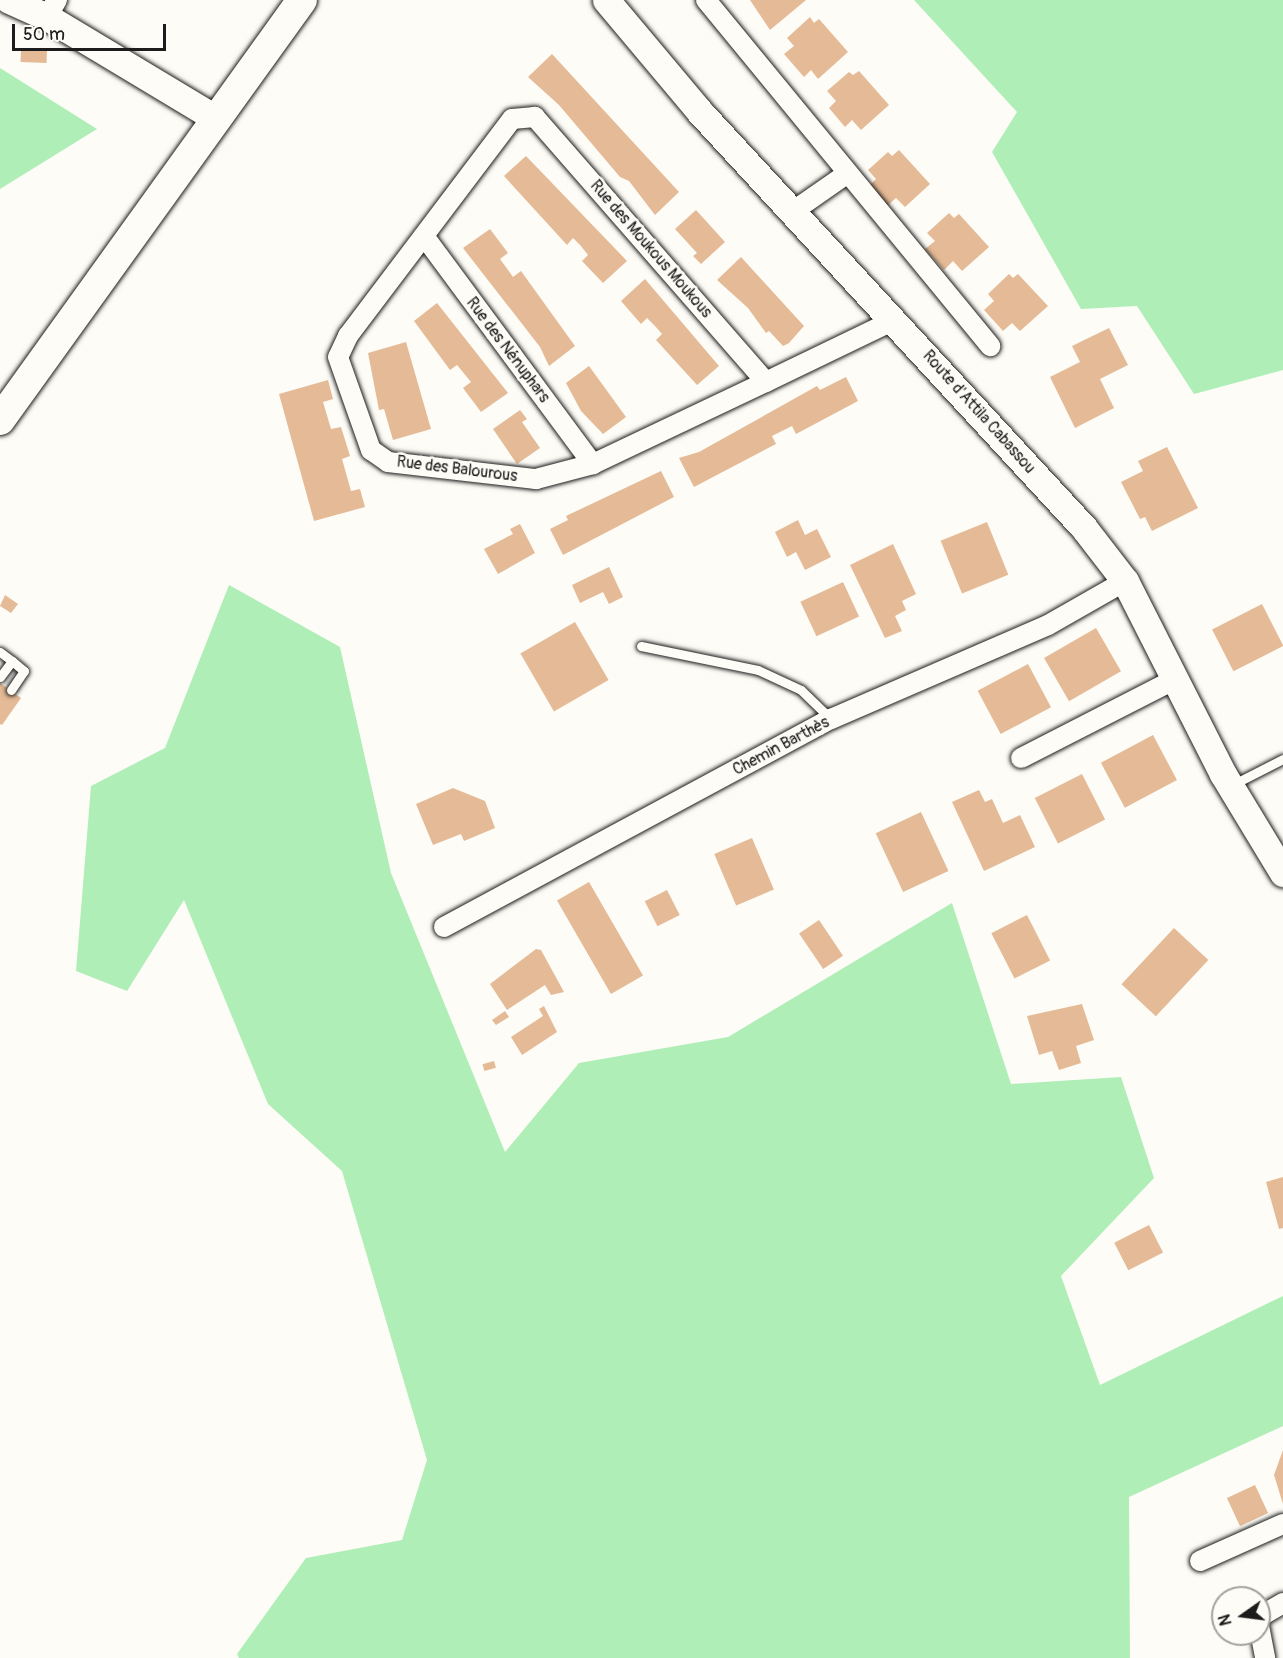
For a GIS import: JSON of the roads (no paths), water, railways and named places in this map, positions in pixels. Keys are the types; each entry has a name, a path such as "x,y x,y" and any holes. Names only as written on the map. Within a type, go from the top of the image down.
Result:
{"main road":[{"path":"9,0 52,8 217,119"},
{"path":"0,420 302,0"},
{"name":"Route d'Attila Cabassou","path":"606,0 792,212 1084,528 1125,581 1177,678 1230,786 1283,873"}],"street":[{"path":"706,0 990,346"},
{"name":"Rue des Balourous","path":"536,117 512,119 348,336 338,357 371,450 388,462 536,479 593,464 892,321"},
{"name":"Rue des Moukous Moukous","path":"536,117 766,382"},
{"path":"792,212 848,172"},
{"name":"Rue des Nénuphars","path":"424,236 593,464"},
{"name":"Chemin Barthès","path":"444,927 831,719 1048,625 1125,581"},
{"path":"1021,758 1177,678"},
{"path":"1200,1561 1283,1524"}],"lane":[{"path":"641,646 758,670 801,690 831,719"},
{"path":"0,652 24,671 11,690"},
{"path":"0,677 12,661"},
{"path":"1230,786 1283,759"}]}
